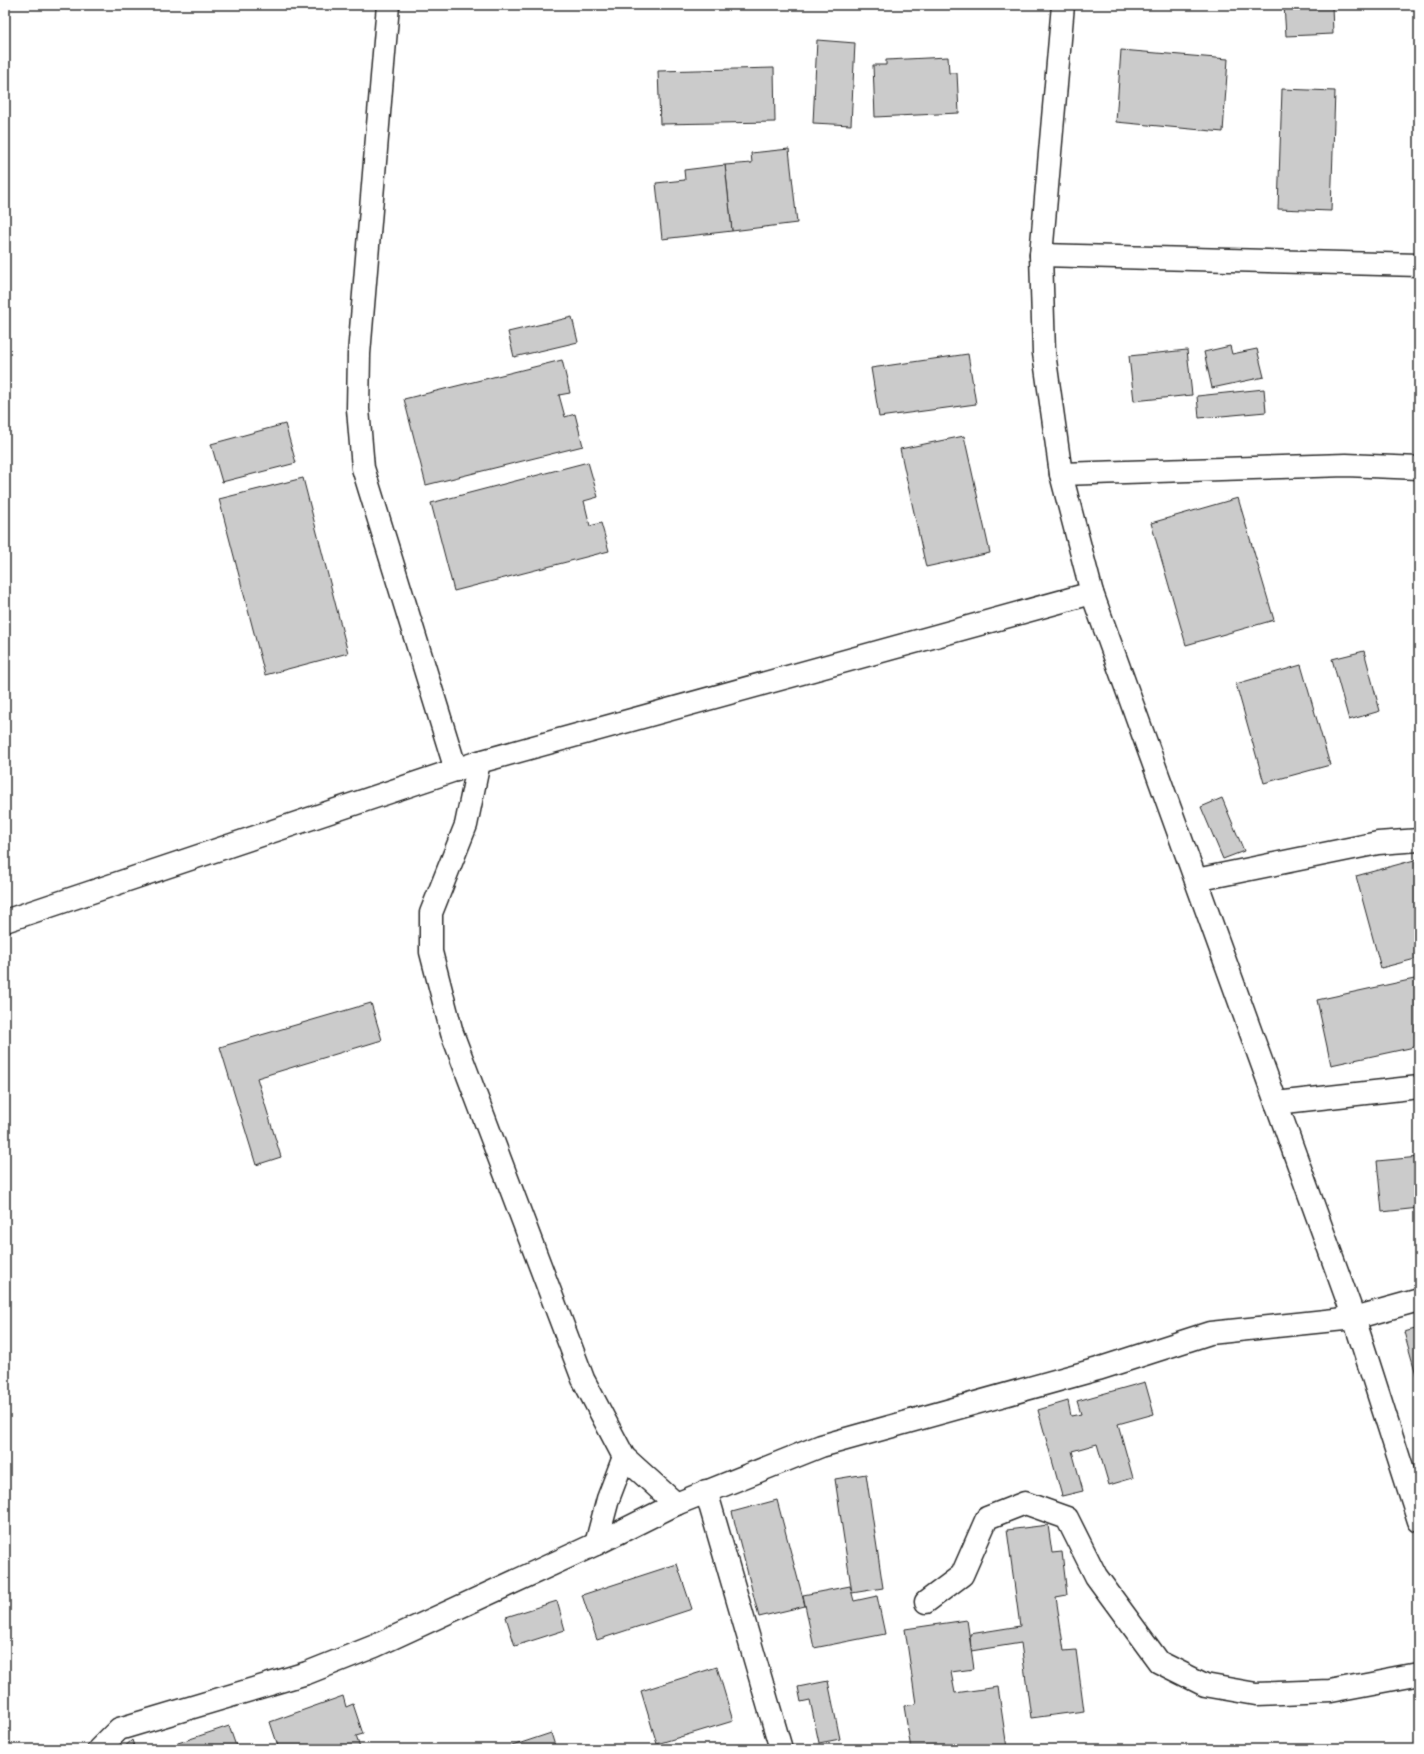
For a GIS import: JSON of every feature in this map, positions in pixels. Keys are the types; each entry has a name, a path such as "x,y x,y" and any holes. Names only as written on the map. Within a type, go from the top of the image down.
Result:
{"street":[{"path":"388,5 359,354 358,409 363,468 456,770"},
{"path":"1063,5 1041,255 1044,353 1061,474 1092,592 1354,1318 1419,1521"},
{"path":"1041,255 1419,265"},
{"path":"1061,474 1346,465 1419,468"},
{"path":"5,921 479,762 1092,592"},
{"path":"479,762 466,825 432,913 431,952 452,1033 583,1379 624,1457 676,1504"},
{"path":"1196,880 1378,843 1419,840"},
{"path":"1276,1103 1419,1087"},
{"path":"99,1749 119,1729 308,1673 375,1646 596,1544 676,1504 821,1446 1098,1369 1210,1333 1354,1318 1419,1300"},
{"path":"596,1544 608,1499 624,1457"},
{"path":"706,1491 781,1749"},
{"path":"926,1602 962,1575 987,1518 1025,1503 1067,1518 1096,1576 1159,1662 1205,1685 1256,1694 1329,1691 1419,1674"}],"building":[{"path":"1284,5 1332,5 1333,34 1286,36"},
{"path":"817,40 855,43 851,125 813,123"},
{"path":"1121,50 1228,59 1223,132 1116,122"},
{"path":"948,57 949,73 957,73 959,113 875,117 873,65 886,65 886,60"},
{"path":"774,68 775,122 660,124 658,71"},
{"path":"1282,89 1335,91 1331,211 1278,209"},
{"path":"789,149 797,223 732,231 725,165 752,163 751,153"},
{"path":"725,165 732,231 662,239 656,183 685,180 684,170"},
{"path":"572,317 578,342 514,357 508,332"},
{"path":"1230,346 1232,354 1257,349 1264,377 1212,388 1204,352"},
{"path":"1187,350 1192,395 1134,401 1129,356"},
{"path":"968,354 976,404 879,417 871,368"},
{"path":"562,360 570,393 559,395 565,417 575,414 583,446 426,485 404,399"},
{"path":"1264,389 1266,412 1199,418 1197,396"},
{"path":"285,424 296,463 222,482 211,444"},
{"path":"964,436 990,553 926,567 900,449"},
{"path":"588,462 598,497 584,501 590,526 601,523 609,551 454,591 431,503"},
{"path":"303,478 348,653 265,675 219,499"},
{"path":"1238,498 1274,620 1186,645 1151,523"},
{"path":"1364,651 1380,711 1349,720 1332,659"},
{"path":"1301,665 1330,765 1264,783 1236,684"},
{"path":"1222,798 1244,851 1223,859 1201,807"},
{"path":"1418,859 1419,958 1381,968 1356,876"},
{"path":"1419,978 1419,1046 1331,1065 1317,1000"},
{"path":"371,1003 382,1040 257,1078 281,1157 256,1165 220,1047"},
{"path":"1419,1157 1419,1208 1382,1212 1377,1161"},
{"path":"1419,1328 1419,1385 1404,1332"},
{"path":"1145,1382 1154,1414 1118,1424 1133,1478 1109,1485 1097,1444 1072,1451 1083,1491 1062,1496 1038,1410 1068,1401 1071,1416 1081,1414 1077,1401"},
{"path":"866,1474 883,1588 852,1593 835,1479"},
{"path":"777,1500 805,1606 759,1617 732,1512"},
{"path":"1048,1525 1052,1553 1062,1552 1067,1595 1056,1597 1064,1651 1076,1650 1084,1711 1031,1718 1021,1643 971,1651 970,1634 1020,1626 1007,1530"},
{"path":"677,1564 692,1609 597,1640 582,1595"},
{"path":"850,1586 854,1601 877,1596 885,1634 814,1648 803,1595"},
{"path":"557,1601 565,1630 515,1646 506,1617"},
{"path":"967,1620 974,1669 951,1672 955,1693 998,1687 1007,1748 911,1749 904,1706 916,1704 905,1629"},
{"path":"717,1667 733,1721 657,1744 641,1691"},
{"path":"828,1681 840,1739 819,1743 810,1700 801,1702 798,1687"},
{"path":"343,1696 346,1707 353,1704 363,1734 356,1736 360,1748 279,1749 270,1722"},
{"path":"229,1726 237,1749 160,1749"},
{"path":"551,1733 556,1749 506,1749 506,1748"},
{"path":"132,1740 135,1749 122,1749"}]}
